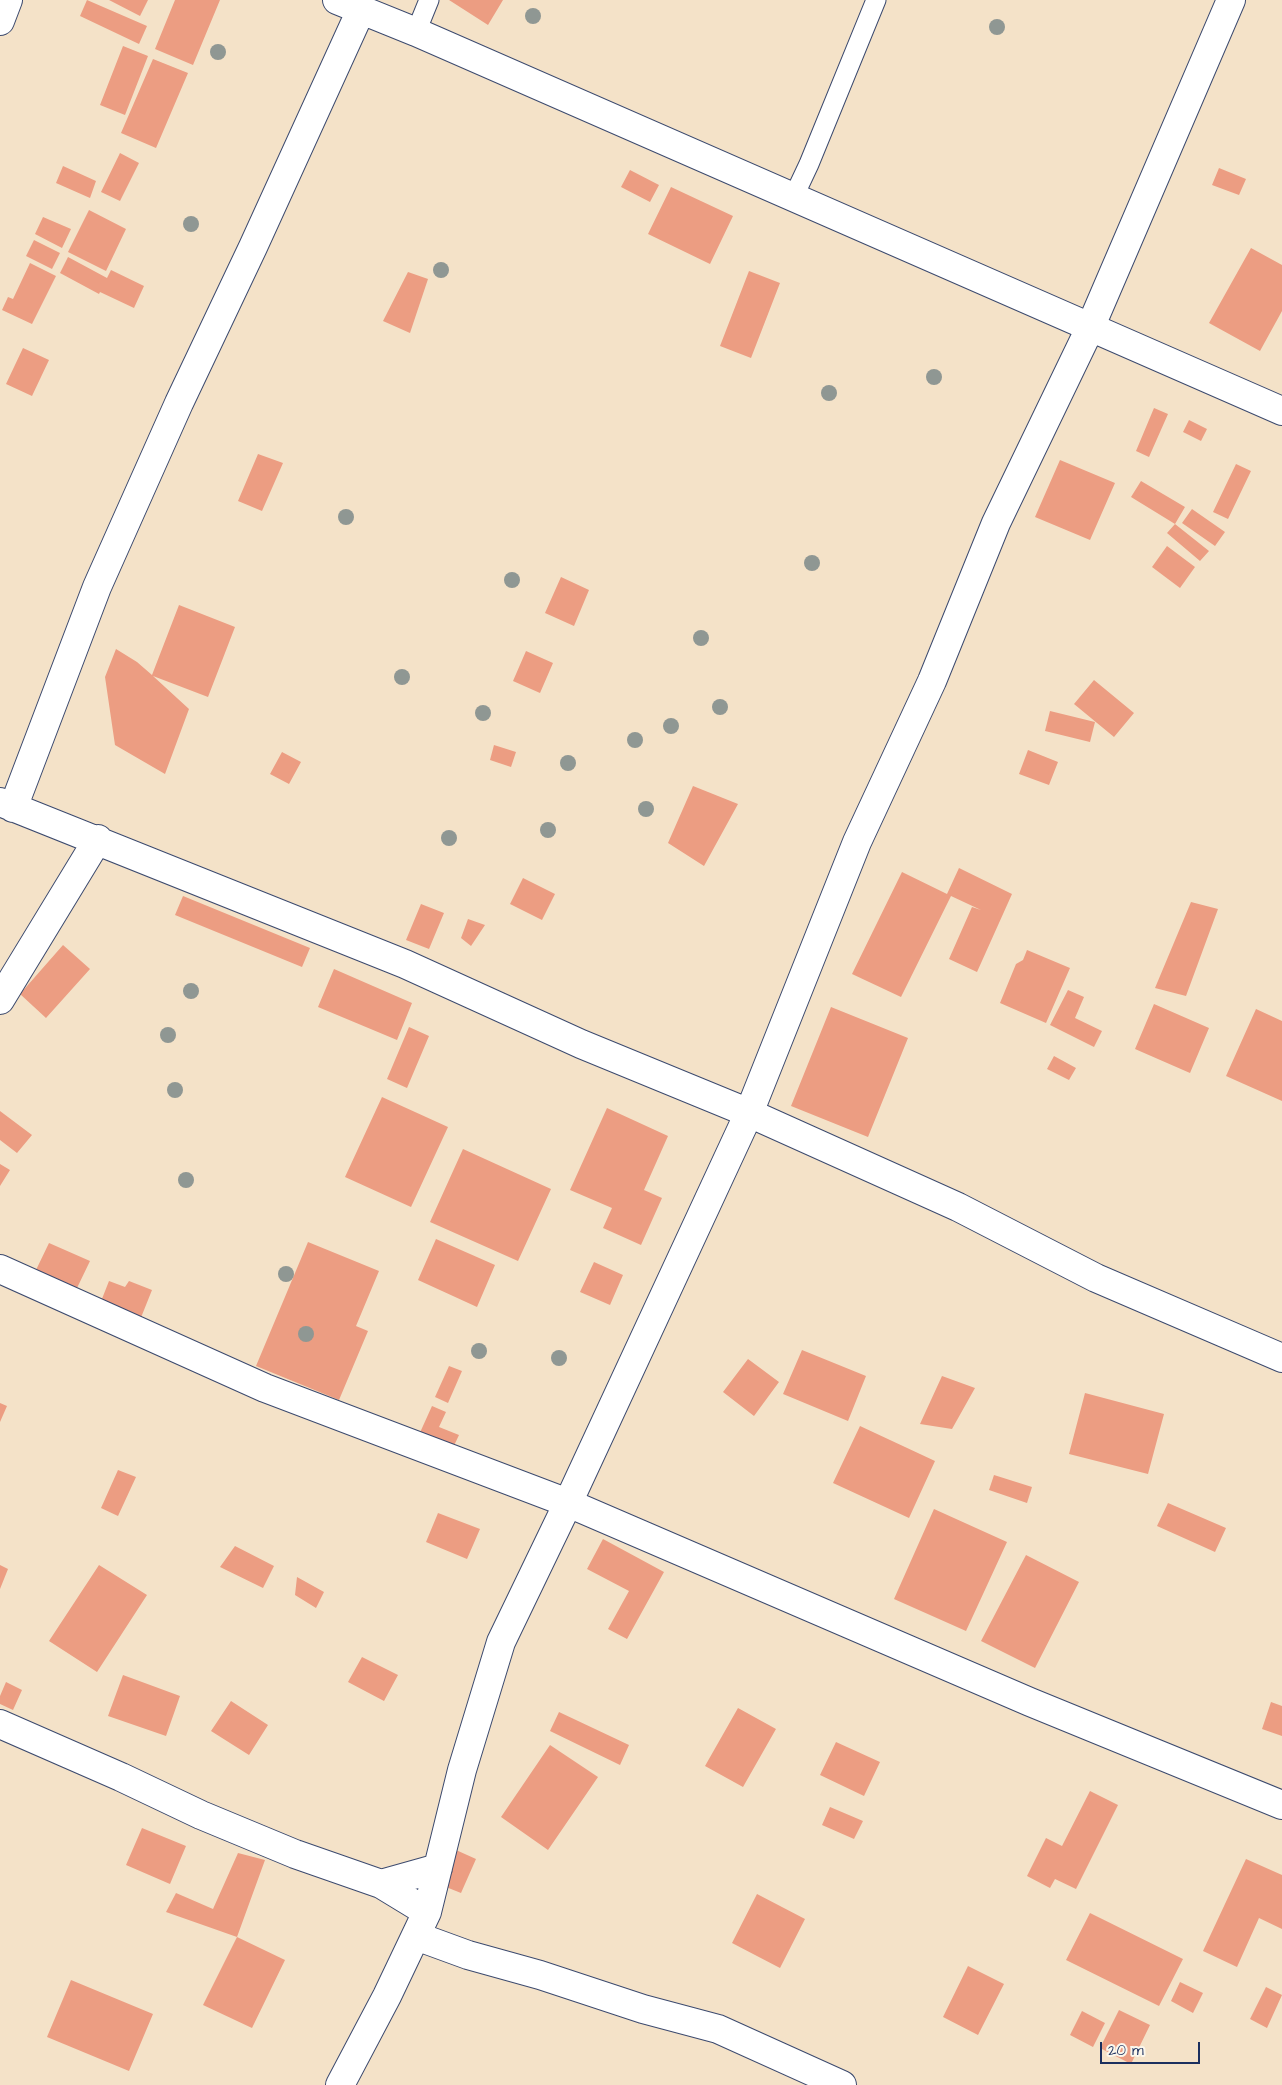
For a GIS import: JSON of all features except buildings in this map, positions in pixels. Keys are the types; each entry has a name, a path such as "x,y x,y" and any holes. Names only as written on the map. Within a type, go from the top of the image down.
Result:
{"street":[{"path":"0,21 8,0"},
{"path":"340,2085 422,1924 462,1770 501,1642 568,1503 749,1113 857,842 932,681 996,523 1090,328 1231,0"},
{"path":"1282,411 416,32 349,5 249,256 179,403 97,587 7,805 98,839 405,964 581,1044 749,1113 958,1207 1096,1278 1282,1358"},
{"path":"0,1000 98,839"},
{"path":"0,1270 265,1388 568,1503 1030,1702 1282,1805"},
{"path":"0,1724 122,1777 201,1815 295,1854 381,1884 422,1924 468,1956 540,1975 643,2009 718,2029 842,2085"},
{"path":"381,1884 438,1868"}],"lane":[{"path":"416,32 429,0"},
{"path":"793,198 809,164 876,0"}]}
